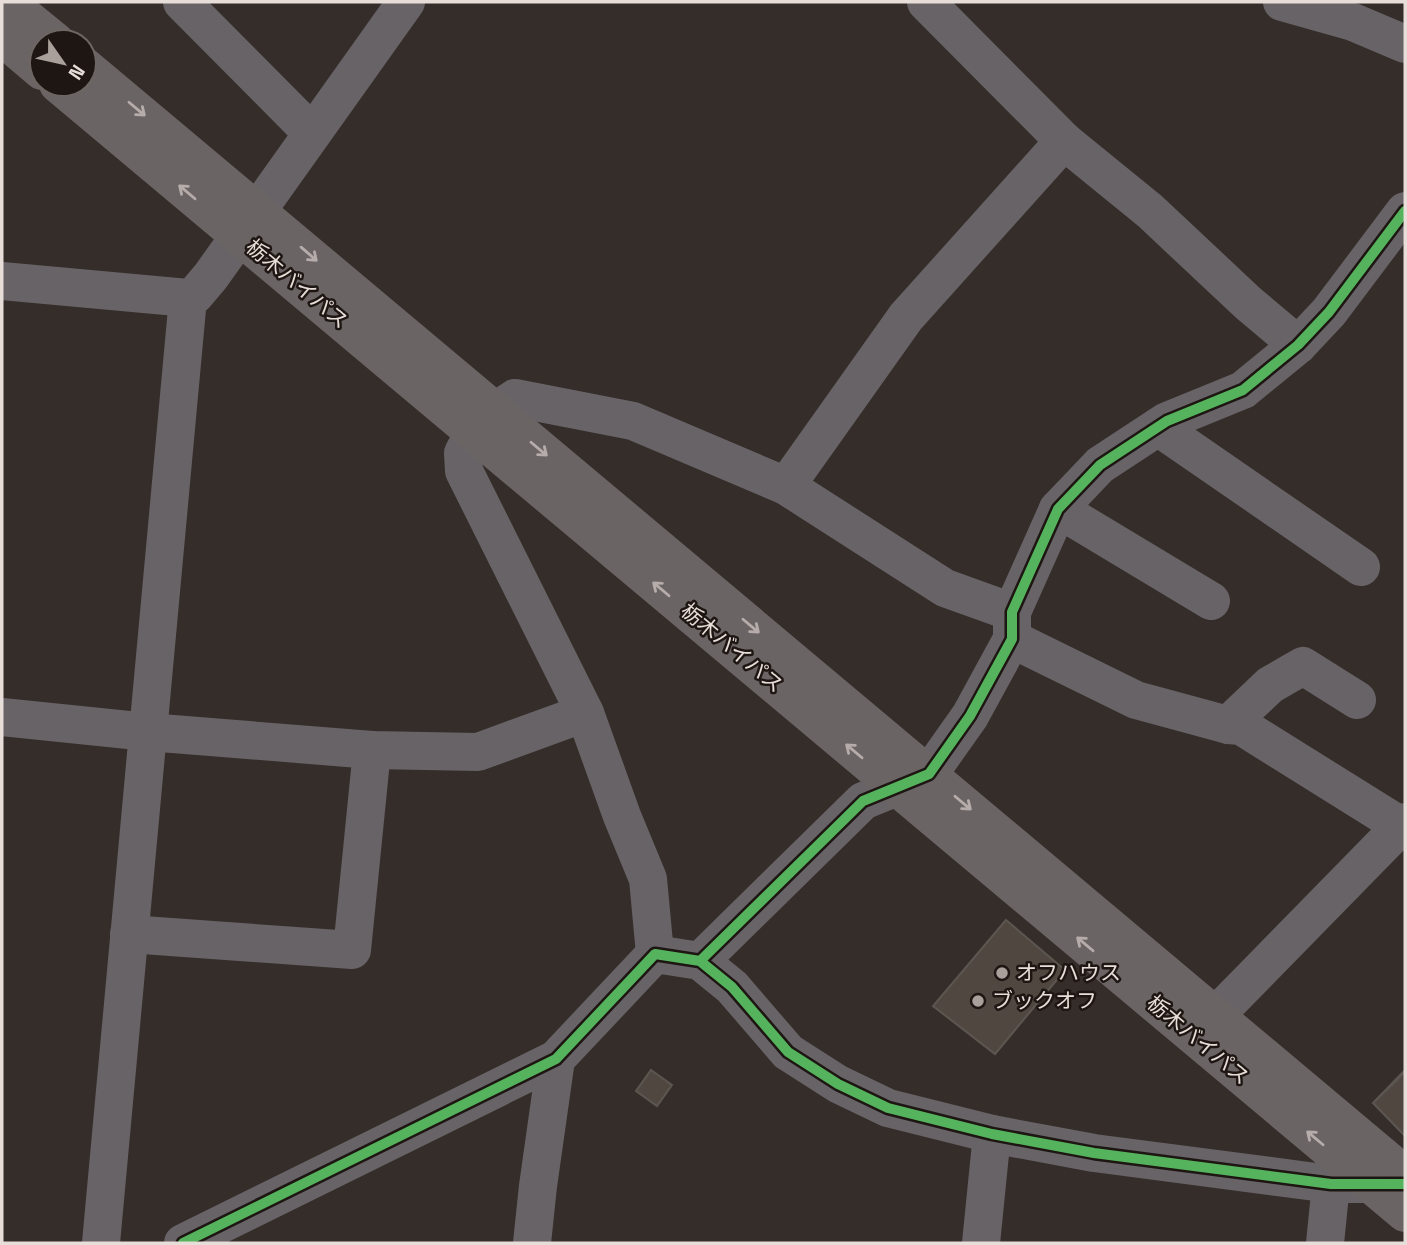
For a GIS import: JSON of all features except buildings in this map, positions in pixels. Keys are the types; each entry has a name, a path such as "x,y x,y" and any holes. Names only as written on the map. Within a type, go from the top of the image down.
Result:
{"main road":[{"path":"7,2 38,28"},
{"path":"2,37 28,59"},
{"name":"栃木バイパス","path":"98,79 248,223 1394,1181"},
{"name":"栃木バイパス","path":"77,98 248,223"},
{"name":"栃木バイパス","path":"913,780 1216,1015 1394,1181 1405,1213"}],"street":[{"path":"182,2 312,133"},
{"path":"2,281 188,298 202,288 406,2"},
{"path":"926,2 1063,141 1150,211 1297,345"},
{"path":"1282,2 1353,22 1405,44"},
{"path":"786,486 906,317 1063,141"},
{"path":"700,961 863,801 913,780 970,716 1012,625 1058,509 1100,465 1167,421 1243,390 1297,345 1329,312 1405,211"},
{"path":"101,1243 188,298"},
{"path":"183,1243 556,1059 655,954 648,879 585,712 464,471 463,453 484,422 515,398 632,421 786,486 946,588 1136,700 1228,725 1241,726 1403,824 1216,1015"},
{"path":"1158,427 1361,567"},
{"path":"1058,509 1211,601"},
{"path":"1228,725 1270,685 1303,666 1357,700"},
{"path":"2,718 372,750 478,752 585,712"},
{"path":"129,934 352,950 372,750"},
{"path":"655,954 700,961 732,987 788,1052 838,1084 888,1108 992,1135 1094,1153 1331,1184 1394,1181"},
{"path":"532,1243 556,1059"},
{"path":"981,1243 992,1135"},
{"path":"1325,1243 1331,1184"}],"cycle path":[{"path":"700,961 863,801 929,774 970,716 1012,639 1012,612 1058,509 1100,465 1167,421 1243,390 1298,345 1329,312 1405,211"},
{"path":"183,1243 556,1059 655,954 700,961 732,987 788,1052 838,1084 888,1108 992,1134 1094,1153 1331,1184 1405,1184"}],"place":[{"name":"オフハウス","path":"1002,973"},
{"name":"ブックオフ","path":"978,1001"}]}
